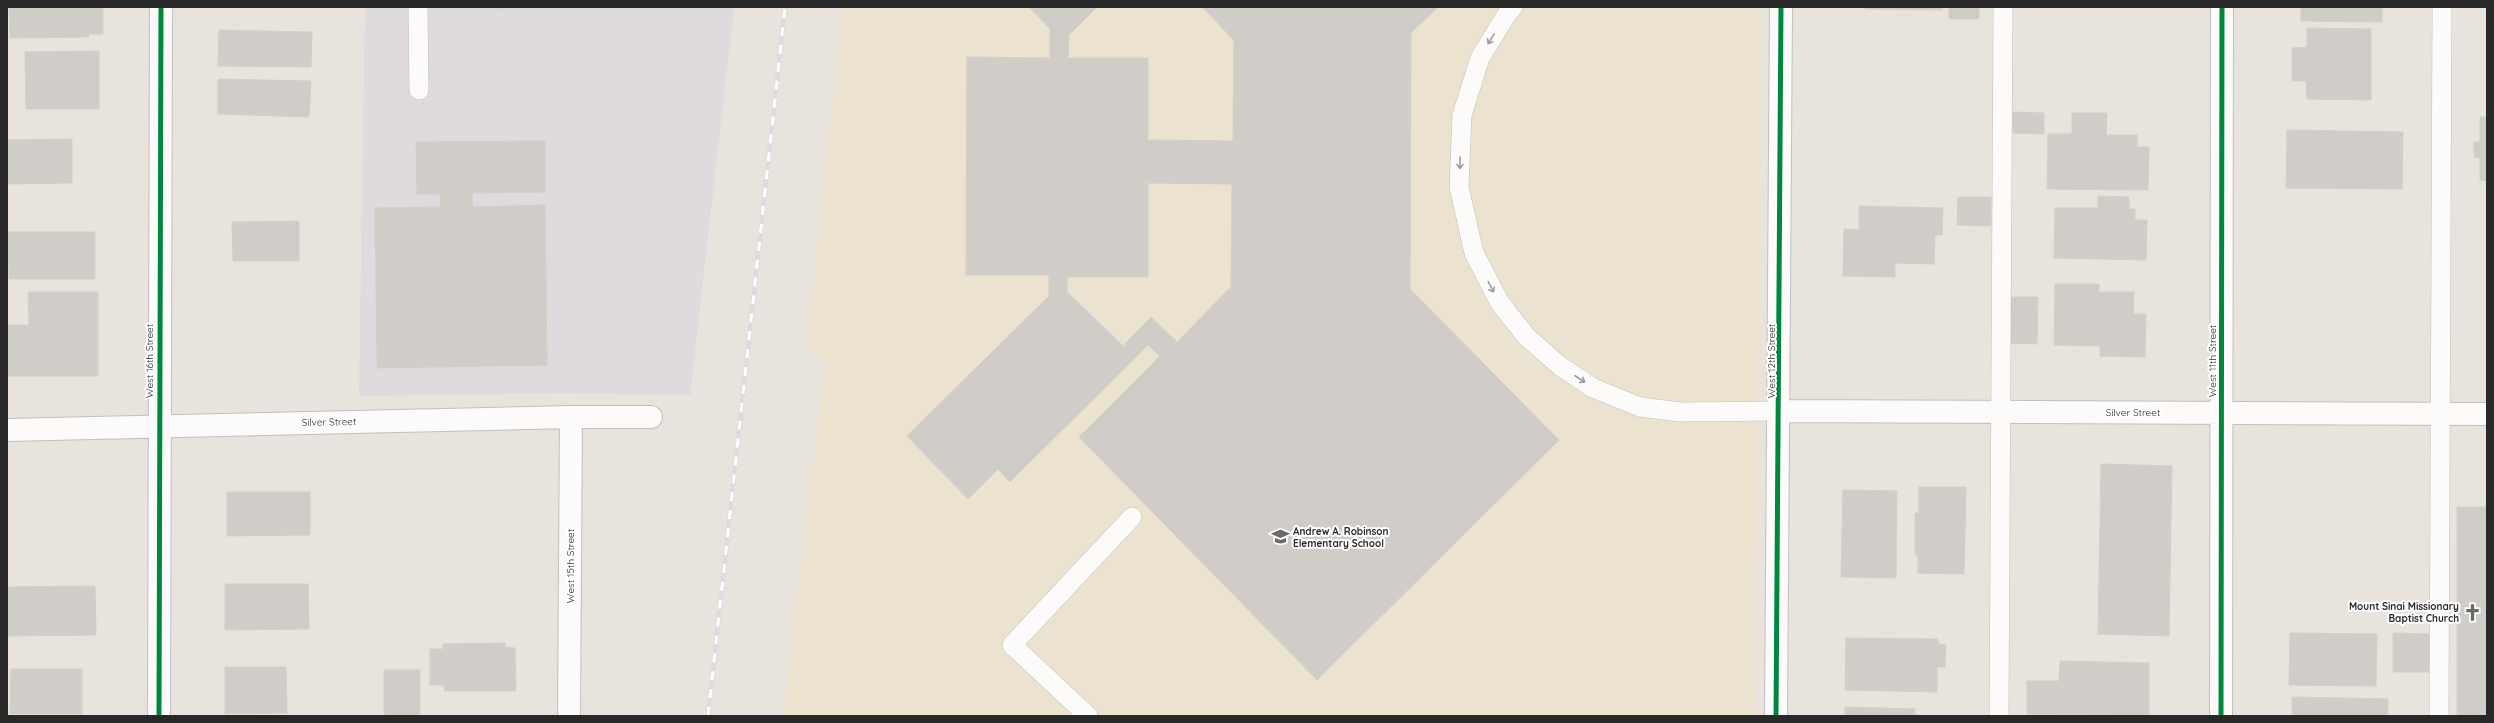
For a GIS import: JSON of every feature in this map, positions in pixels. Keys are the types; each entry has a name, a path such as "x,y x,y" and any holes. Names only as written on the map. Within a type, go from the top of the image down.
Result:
{"street":[{"name":"West 16th Street","path":"159,716 158,426 161,7"},
{"name":"West 12th Street","path":"1776,716 1780,411 1781,7"},
{"name":"West 11th Street","path":"2221,716 2222,7"},
{"name":"Silver Street","path":"1780,411 2487,414"},
{"name":"Silver Street","path":"7,430 571,417 651,417"},
{"name":"West 15th Street","path":"569,716 571,417"}],"lane":[{"path":"418,7 419,90"},
{"path":"1513,7 1507,14 1480,58 1462,115 1459,187 1474,253 1500,304 1526,336 1560,366 1593,388 1640,407 1680,412 1780,411"},
{"path":"1999,716 2003,7"},
{"path":"2439,716 2439,414 2442,7"},
{"path":"1088,716 1012,644 1132,517"}],"shaded area":[{"path":"365,7 734,7 690,395 561,393 359,396"},
{"name":"Andrew A. Robinson Elementary School","path":"843,7 1760,7 1756,716 783,716 825,359 806,353"}],"building":[{"path":"9,7 103,7 103,34 89,34 89,37 10,38"},
{"path":"493,7 567,7 493,8"},
{"path":"1029,7 1097,7 1069,35 1068,58 1148,58 1148,140 1233,141 1234,40 1202,7 1438,7 1411,33 1410,289 1559,440 1317,680 1079,437 1160,356 1148,345 1010,482 998,469 968,499 907,436 1049,296 1049,275 966,275 967,57 1050,58 1050,29","holes":["1148,183 1232,184 1231,287 1177,342 1151,317 1123,346 1067,292 1067,277 1148,277"]},
{"path":"1865,7 1942,7 1942,10 1865,9"},
{"path":"1949,7 1979,7 1979,19 1949,19"},
{"path":"2301,7 2382,7 2382,22 2301,21"},
{"path":"2307,28 2371,29 2371,100 2307,99 2306,81 2292,81 2292,48 2307,47"},
{"path":"219,30 312,32 311,67 218,66"},
{"path":"99,51 99,109 26,109 25,52"},
{"path":"218,79 311,81 309,117 218,114"},
{"path":"2013,112 2044,113 2044,134 2013,133"},
{"path":"2072,113 2107,113 2106,135 2137,135 2137,147 2149,147 2148,190 2047,189 2048,134 2072,134"},
{"path":"2480,117 2487,117 2487,181 2480,180 2480,158 2474,157 2474,142 2480,142"},
{"path":"2287,130 2403,132 2402,189 2286,188"},
{"path":"72,139 72,183 7,184 7,140"},
{"path":"545,141 545,192 472,193 473,207 545,205 547,365 377,368 375,208 441,207 440,194 417,194 416,142"},
{"path":"2098,196 2129,197 2129,209 2135,209 2135,220 2147,220 2146,260 2054,258 2055,208 2098,208"},
{"path":"1958,197 1991,197 1991,226 1957,225"},
{"path":"1859,206 1943,208 1942,235 1935,235 1934,264 1895,263 1895,277 1843,276 1844,229 1859,230"},
{"path":"299,221 299,261 233,261 232,222"},
{"path":"8,232 95,232 95,279 9,279"},
{"path":"2055,284 2099,284 2099,292 2134,292 2133,314 2146,314 2145,357 2100,356 2100,346 2054,345"},
{"path":"28,292 98,292 98,376 7,376 7,325 29,325"},
{"path":"2010,297 2038,297 2037,344 2009,343"},
{"path":"2101,464 2172,466 2169,636 2098,634"},
{"path":"1919,487 1966,487 1964,574 1918,573 1918,555 1915,555 1915,513 1919,513"},
{"path":"1843,490 1897,491 1896,578 1841,577"},
{"path":"227,492 310,492 310,535 227,536"},
{"name":"Mount Sinai Missionary Baptist Church","path":"2457,507 2487,507 2487,716 2457,716"},
{"path":"225,584 308,584 309,629 225,630"},
{"path":"95,586 96,635 7,636 7,587"},
{"path":"2290,633 2377,634 2376,686 2289,685"},
{"path":"2393,633 2431,634 2431,672 2393,672"},
{"path":"1846,638 1938,639 1938,644 1946,645 1945,667 1937,667 1937,692 1845,690"},
{"path":"505,643 505,647 515,648 516,691 444,691 444,685 430,685 430,649 443,649 443,644"},
{"path":"2060,661 2149,663 2149,716 2027,714 2027,681 2059,681"},
{"path":"225,667 286,667 287,713 225,714"},
{"path":"11,669 82,669 82,714 10,714"},
{"path":"384,670 420,670 420,716 384,716"},
{"path":"2292,697 2388,699 2388,716 2292,716"},
{"path":"1845,707 1915,709 1915,715 1937,716 1845,716"}],"railway":[{"path":"708,716 785,7"}],"cycle path":[{"path":"159,716 161,7"},
{"path":"1776,716 1781,7"},
{"path":"2221,716 2222,7"}],"place":[{"name":"Andrew A. Robinson Elementary School","path":"1280,537"},
{"name":"Mount Sinai Missionary Baptist Church","path":"2472,612"}]}
